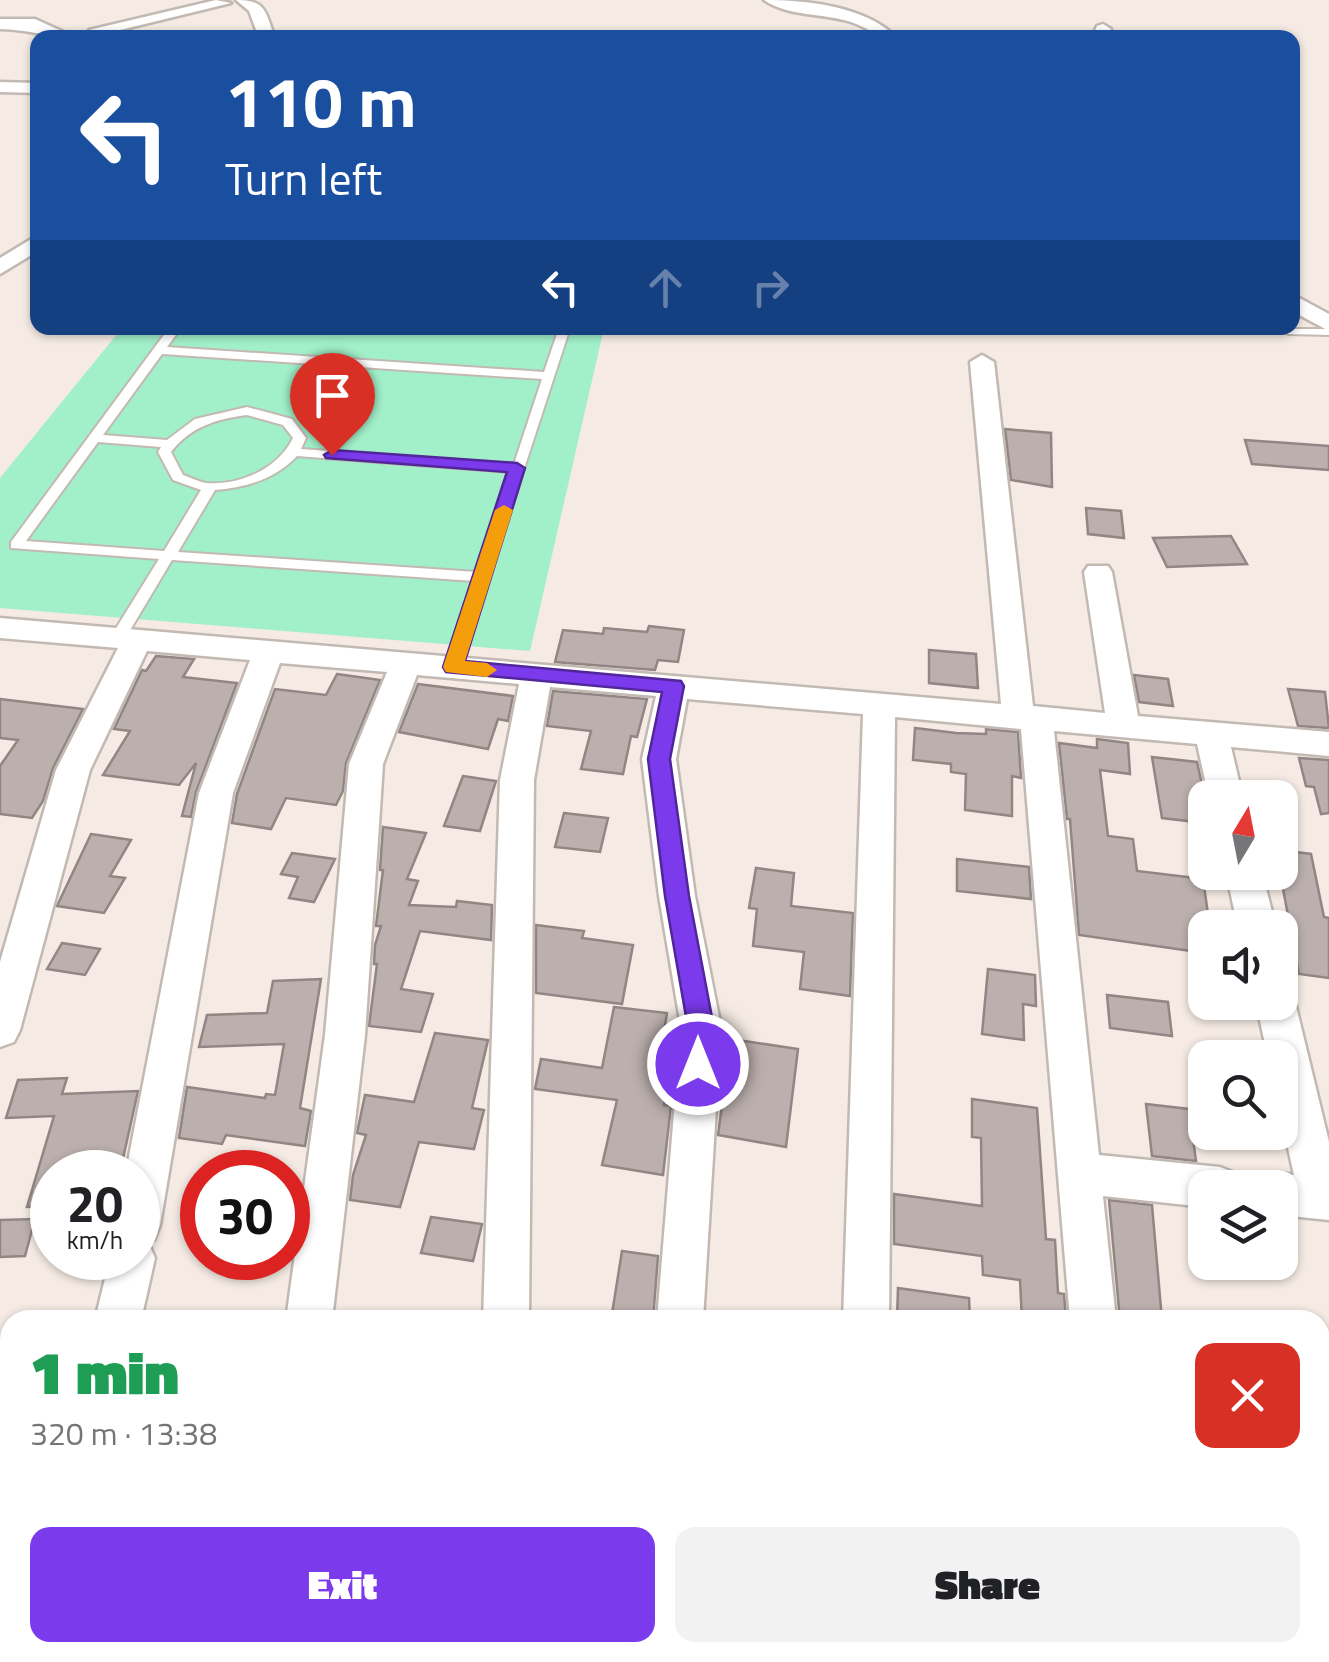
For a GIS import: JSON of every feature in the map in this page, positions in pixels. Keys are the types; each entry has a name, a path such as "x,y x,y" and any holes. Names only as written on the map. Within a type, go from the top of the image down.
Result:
{"street":[{"path":"244,0 256,9 264,30"},
{"path":"772,0 818,14 855,14 880,30"},
{"path":"97,30 223,2"},
{"path":"0,24 35,24 50,30"},
{"path":"0,88 30,88"},
{"path":"0,268 30,246"},
{"path":"1300,306 1329,324"},
{"path":"982,362 1027,716 1092,1310"},
{"path":"1098,572 1122,725"},
{"path":"0,628 1329,744"},
{"path":"0,1030 73,770 128,639"},
{"path":"152,1150 216,793 269,651"},
{"path":"310,1310 345,1035 366,764 406,663"},
{"path":"506,1310 516,780 537,674"},
{"path":"674,686 659,759 677,896 701,1028 681,1310"},
{"path":"866,1310 879,704"},
{"path":"1211,732 1222,780"},
{"path":"1278,1020 1310,1197"},
{"path":"1079,1173 1188,1185"},
{"path":"120,1310 127,1280"}],"lane":[{"path":"1300,331 1329,332"},
{"path":"170,335 16,544 483,577"},
{"path":"453,667 563,335"},
{"path":"159,350 548,376"},
{"path":"247,412 272,414 288,422 298,433 295,452 275,472 252,481 211,485 179,478 167,467 164,452 194,423 247,412"},
{"path":"97,438 169,444"},
{"path":"295,452 517,468"},
{"path":"128,639 211,485"}],"green space":[{"path":"116,335 602,335 530,651 0,608 0,478"}],"building":[{"path":"1005,429 1051,433 1052,487 1011,480"},
{"path":"1245,440 1329,446 1329,470 1252,464"},
{"path":"1086,508 1121,511 1124,538 1088,534"},
{"path":"1231,536 1247,564 1167,567 1153,538"},
{"path":"649,626 684,630 678,662 658,660 655,670 555,662 563,630 603,634 604,628 647,632"},
{"path":"929,650 976,654 978,688 929,683"},
{"path":"156,656 194,659 183,677 237,683 196,792 191,817 182,816 196,763 179,785 103,775 130,731 114,729 142,670 146,671"},
{"path":"337,674 380,680 346,763 343,791 336,805 286,798 271,829 232,823 237,794 275,689 326,695"},
{"path":"1134,675 1168,679 1173,706 1139,702"},
{"path":"418,684 513,696 508,721 498,719 488,749 399,732"},
{"path":"1288,689 1325,692 1329,728 1298,726"},
{"path":"553,691 647,699 637,737 631,736 623,774 581,769 591,731 547,726"},
{"path":"0,699 83,709 32,818 0,814 0,766 18,740 0,738"},
{"path":"915,728 956,733 986,734 986,729 1018,732 1021,778 1012,776 1012,816 965,810 966,774 951,772 951,764 913,760"},
{"path":"1097,739 1128,743 1130,774 1100,770 1108,836 1133,839 1137,871 1188,877 1188,890 1205,890 1207,910 1188,910 1188,951 1079,935 1070,819 1059,743 1097,748"},
{"path":"1152,757 1197,762 1201,780 1188,780 1188,821 1162,818"},
{"path":"1299,758 1329,760 1329,813 1321,814 1314,787 1306,786"},
{"path":"463,776 496,781 480,831 444,826"},
{"path":"564,813 608,818 600,852 555,847"},
{"path":"383,827 426,833 407,879 418,881 409,905 456,907 457,901 492,905 491,940 420,931 401,989 433,994 421,1032 369,1026 377,964 375,945 381,926 376,926 383,870"},
{"path":"91,834 131,840 110,876 125,878 104,913 57,906"},
{"path":"1298,852 1311,854 1324,917 1329,918 1329,978 1299,974 1298,910 1287,910 1283,890 1298,890"},
{"path":"292,853 335,859 314,902 289,898 298,877 281,874"},
{"path":"957,859 1029,867 1031,899 957,891"},
{"path":"756,868 794,873 791,906 853,913 850,996 800,989 804,952 753,946 757,909 749,908"},
{"path":"536,925 584,931 582,938 633,945 622,1004 536,993"},
{"path":"62,943 100,949 85,975 47,969"},
{"path":"988,969 1035,975 1036,1006 1023,1004 1024,1040 982,1034"},
{"path":"321,979 300,1108 311,1111 305,1146 226,1135 222,1144 179,1138 187,1087 265,1098 266,1094 275,1095 284,1044 199,1047 207,1015 267,1013 273,981"},
{"path":"1107,995 1168,1002 1172,1036 1110,1028"},
{"path":"614,1007 667,1013 660,1056 672,1058 664,1105 671,1106 663,1175 602,1165 617,1100 535,1089 541,1059 602,1068"},
{"path":"435,1033 488,1040 472,1108 484,1110 474,1149 419,1142 400,1207 350,1200 353,1175 366,1135 357,1133 365,1095 414,1102"},
{"path":"731,1039 798,1049 786,1147 718,1135"},
{"path":"67,1078 62,1094 138,1091 125,1150 44,1150 54,1116 6,1118 18,1080"},
{"path":"972,1099 1037,1108 1046,1239 1055,1240 1058,1293 1064,1294 1065,1310 1022,1310 1020,1280 983,1275 982,1256 894,1244 894,1194 982,1206 981,1138 972,1137"},
{"path":"1146,1104 1188,1109 1188,1150 1195,1150 1196,1161 1152,1156"},
{"path":"1109,1200 1152,1205 1161,1310 1119,1310"},
{"path":"431,1217 482,1224 473,1261 421,1253"},
{"path":"30,1219 25,1256 0,1257 0,1220"},
{"path":"622,1251 658,1256 654,1310 613,1310"},
{"path":"898,1288 969,1298 970,1310 897,1310"}],"slow traffic":[{"path":"487,670 453,667 504,510"}],"route":[{"path":"332,455 517,468 453,667 674,686 659,759 677,896 701,1028 698,1064"}]}
